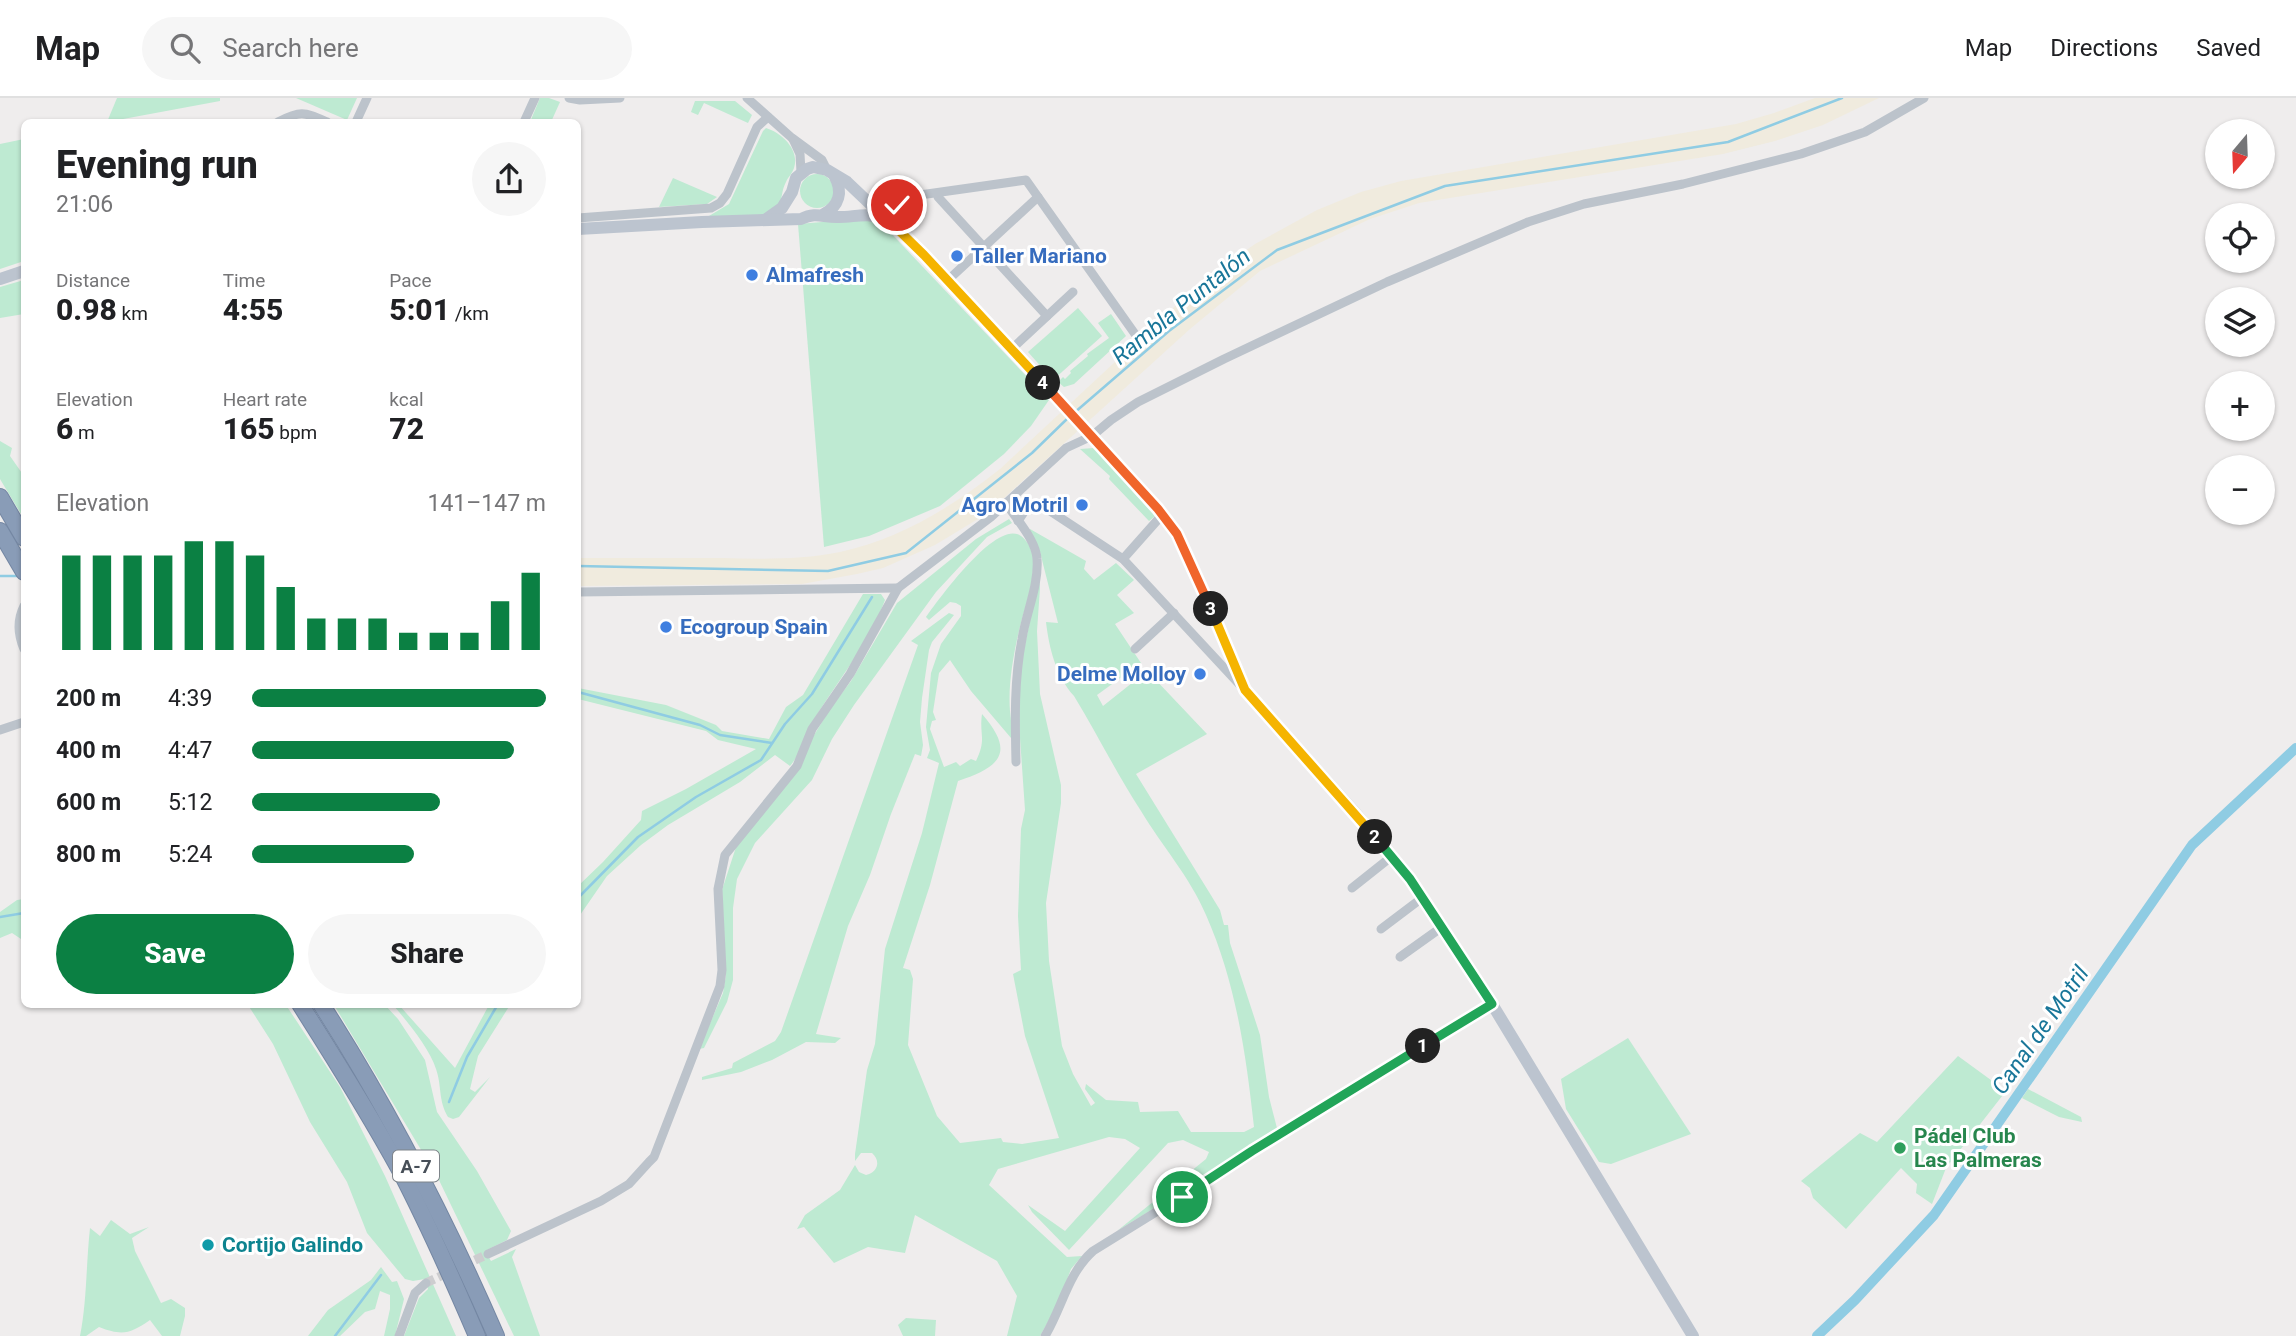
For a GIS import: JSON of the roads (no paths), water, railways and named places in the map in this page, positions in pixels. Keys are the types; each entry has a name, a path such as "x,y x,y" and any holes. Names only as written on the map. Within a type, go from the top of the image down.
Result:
{"highway":[{"path":"0,497 21,533"},
{"path":"3,535 21,567"},
{"name":"A-7","path":"302,1008 378,1131 443,1257 477,1336"},
{"name":"A-7","path":"324,1008 356,1060 428,1189 496,1336"},
{"path":"443,1257 446,1282 466,1336"}],"street":[{"path":"357,119 367,98"},
{"path":"525,119 535,98"},
{"path":"569,98 620,98"},
{"path":"581,218 702,216 801,219 836,205 839,184 822,160 792,138 747,98"},
{"path":"488,1254 601,1201 629,1184 654,1157 720,986 722,970 718,889 724,855 797,766 812,729 850,674 898,588 1006,503 1066,448 1138,402 1224,359 1387,282 1528,222 1584,204 1683,184 1801,154 1865,132 1924,98"},
{"path":"284,119 295,113 304,113 319,119"},
{"path":"581,229 702,216 727,194 757,127 768,117"},
{"path":"792,138 800,154 801,172"},
{"path":"765,220 782,208 801,172 813,167 846,182 888,221 948,280 1163,515 1177,534 1194,570 1245,690"},
{"path":"888,221 907,199 1026,180 1135,334"},
{"path":"792,192 797,206 817,214 835,218 868,214 888,221 904,220 918,196"},
{"path":"938,197 1047,316"},
{"path":"948,280 1038,197"},
{"path":"0,279 21,272"},
{"path":"1017,344 1073,292"},
{"path":"1006,503 1032,543 1037,558 1015,681 1016,762"},
{"path":"1018,521 1028,506 1038,503 1123,559 1245,690 1391,857 1442,927 1492,1004 1692,1335"},
{"path":"1123,559 1163,515"},
{"path":"581,592 898,588"},
{"path":"1135,649 1174,613"},
{"path":"21,616 21,642"},
{"path":"0,730 21,723"},
{"path":"1352,888 1391,857"},
{"path":"1381,929 1422,898"},
{"path":"1400,957 1442,927"},
{"path":"1045,1336 1057,1317 1075,1272 1093,1251 1492,1004"},
{"path":"399,1336 415,1293 426,1283"}],"waterway":[{"name":"Rambla Puntalón","path":"1074,413 1169,331 1277,250 1445,186 1728,142 1842,98"},
{"name":"Rambla Puntalón","path":"581,566 828,571 906,553 1032,453 1069,417"},
{"name":"Rambla Puntalón","path":"0,576 18,576"},
{"path":"581,895 638,837 696,797 761,760 785,724 812,694 872,597"},
{"path":"581,693 700,725 720,735 772,743"},
{"name":"Canal de Motril","path":"1817,1336 1855,1300 1934,1215 2192,845 2296,748"},
{"path":"0,917 21,914"},
{"path":"449,1102 467,1057 496,1008"},
{"path":"335,1336 381,1275"}],"tunnel":[{"path":"426,1283 488,1254"}],"place":[{"name":"Taller Mariano","path":"957,256"},
{"name":"Almafresh","path":"752,275"},
{"name":"Agro Motril","path":"1082,505"},
{"name":"Ecogroup Spain","path":"666,627"},
{"name":"Delme Molloy","path":"1200,674"},
{"name":"Pádel Club Las Palmeras","path":"1900,1148"},
{"name":"Cortijo Galindo","path":"208,1245"}]}
